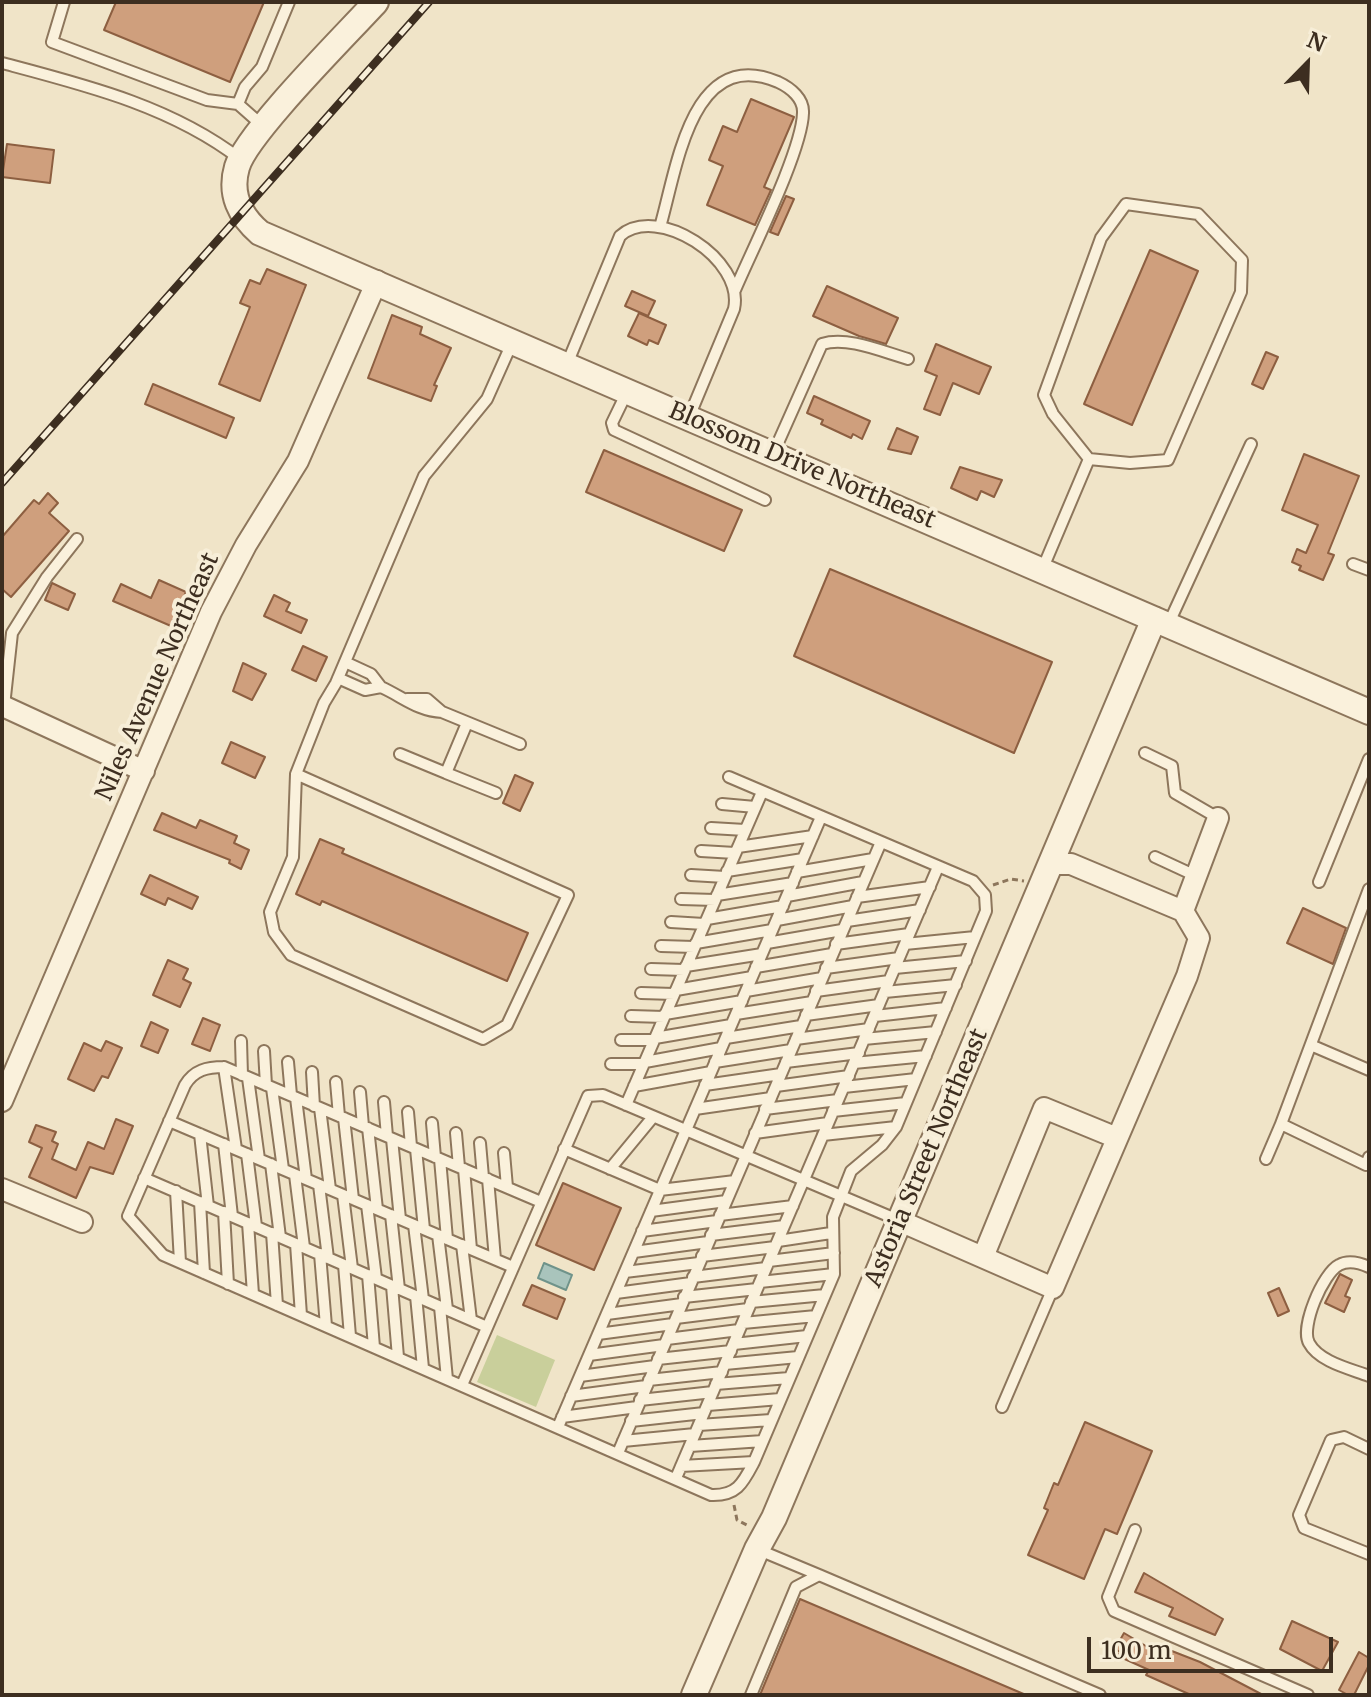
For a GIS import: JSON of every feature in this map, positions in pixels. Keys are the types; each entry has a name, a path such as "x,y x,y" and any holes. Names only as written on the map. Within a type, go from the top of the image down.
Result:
{"street":[{"path":"240,159 264,127 376,2"},
{"name":"Blossom Drive Northeast","path":"240,159 234,187 241,212 260,233 1369,712"},
{"name":"Niles Avenue Northeast","path":"2,1101 211,612 246,545 298,461 377,281"},
{"name":"Astoria Street Northeast","path":"694,1695 1052,864 1161,622"},
{"path":"4,706 144,771"},
{"path":"1183,911 1218,818"},
{"path":"900,1221 1053,1288 1187,976 1199,938 1183,911 1071,864 1052,864"},
{"path":"983,1257 1044,1108 1117,1138"},
{"path":"2,1189 82,1222"}],"lane":[{"path":"64,2 52,42 207,100 238,104 264,127"},
{"path":"238,104 245,87 262,67 289,2"},
{"path":"2,63 131,99 210,136 240,159"},
{"path":"660,227 701,100 717,83 734,76 766,77 791,91 804,109 802,123 735,290 734,309 689,417"},
{"path":"1126,204 1198,214 1242,260 1241,292 1168,460 1130,463 1089,459 1053,414 1044,395 1101,238 1126,204"},
{"path":"567,364 620,236 638,225 660,227 704,248 718,259 735,290"},
{"path":"296,774 568,895 507,1025 483,1039 291,955 274,932 270,912 293,857 296,774 324,703 338,678 424,476 487,399 513,341"},
{"path":"773,454 822,344 832,341 849,343 908,359"},
{"path":"627,391 612,423 614,430 765,500"},
{"path":"1161,622 1251,444"},
{"path":"1042,570 1089,459"},
{"path":"4,706 12,633 47,577 77,539"},
{"path":"1353,564 1369,570"},
{"path":"345,662 371,674 381,687 407,699 422,711 442,712 520,744"},
{"path":"338,678 365,690 381,687"},
{"path":"446,773 467,723"},
{"path":"1145,753 1172,766 1175,793 1218,818"},
{"path":"400,754 496,793"},
{"path":"1319,882 1369,759"},
{"path":"541,1202 224,1067 199,1071 190,1077 128,1216 154,1248 180,1262 447,1379 560,1422 618,1453 711,1495 732,1493 743,1484 754,1462 834,1274 831,1233 851,1171 882,1145 896,1127 986,911 983,892 973,881 729,777"},
{"path":"626,1105 762,792"},
{"path":"722,804 755,807"},
{"path":"560,1422 821,817"},
{"path":"711,828 745,830"},
{"path":"701,851 736,850 813,836"},
{"path":"618,1453 881,842"},
{"path":"1155,857 1196,876"},
{"path":"691,875 726,874 803,859"},
{"path":"681,899 716,897 873,859"},
{"path":"676,1478 938,867"},
{"path":"671,922 706,921 863,882"},
{"path":"661,946 695,945 855,902 930,887"},
{"path":"1266,1159 1313,1046 1369,889"},
{"path":"651,969 685,968 845,925 920,910"},
{"path":"641,993 675,992 834,949 907,939 975,937"},
{"path":"631,1016 665,1016 824,973 897,963 966,961"},
{"path":"621,1040 654,1039 814,997 887,987 956,985"},
{"path":"611,1064 644,1063 804,1020 877,1010 946,1008"},
{"path":"796,1039 936,1032"},
{"path":"241,1041 259,1159"},
{"path":"1313,1046 1369,1070"},
{"path":"634,1086 791,1050"},
{"path":"264,1051 283,1169"},
{"path":"786,1062 926,1056"},
{"path":"288,1062 306,1179"},
{"path":"224,1067 236,1149"},
{"path":"312,1072 324,1187 326,1326"},
{"path":"705,1085 781,1074"},
{"path":"776,1086 849,1076"},
{"path":"844,1087 916,1079"},
{"path":"336,1082 348,1197 350,1336"},
{"path":"360,1092 372,1207 374,1347"},
{"path":"462,1385 588,1096 603,1095 900,1221"},
{"path":"695,1109 771,1098"},
{"path":"765,1109 838,1100"},
{"path":"384,1102 396,1217 398,1357"},
{"path":"833,1111 906,1103"},
{"path":"408,1112 419,1227 423,1368"},
{"path":"610,1169 653,1117"},
{"path":"169,1121 513,1267"},
{"path":"432,1123 443,1237 447,1379"},
{"path":"755,1133 828,1123"},
{"path":"1281,1124 1366,1165 1369,1157"},
{"path":"823,1135 896,1127"},
{"path":"456,1133 471,1320"},
{"path":"200,1134 204,1273"},
{"path":"480,1143 495,1259"},
{"path":"224,1144 228,1284"},
{"path":"564,1149 660,1190 735,1181"},
{"path":"504,1153 507,1187"},
{"path":"247,1154 253,1294"},
{"path":"271,1164 277,1305"},
{"path":"295,1175 301,1315"},
{"path":"144,1178 487,1327"},
{"path":"176,1191 180,1262"},
{"path":"651,1211 726,1201"},
{"path":"642,1231 793,1206"},
{"path":"634,1252 784,1226"},
{"path":"625,1272 831,1233"},
{"path":"616,1293 834,1253"},
{"path":"1369,1267 1351,1262 1340,1264 1328,1273 1307,1324 1307,1341 1316,1352 1369,1376"},
{"path":"607,1314 834,1274"},
{"path":"1002,1407 1053,1288"},
{"path":"598,1334 825,1295"},
{"path":"589,1355 816,1316"},
{"path":"580,1376 807,1336"},
{"path":"571,1396 798,1357"},
{"path":"560,1422 714,1388 789,1378"},
{"path":"631,1421 780,1399"},
{"path":"623,1441 771,1420"},
{"path":"1369,1449 1344,1437 1331,1440 1299,1515 1304,1528 1369,1554"},
{"path":"690,1446 763,1441"},
{"path":"681,1466 754,1462"},
{"path":"1135,1530 1108,1597 1114,1611 1308,1695"},
{"path":"761,1542 819,1575 1100,1695"},
{"path":"751,1695 796,1587 819,1575"}],"path":[{"path":"983,892 1011,879 1042,889"},
{"path":"732,1493 737,1520 761,1542"}],"green space":[{"path":"497,1335 555,1360 536,1407 477,1382"}],"water":[{"path":"544,1263 572,1275 566,1290 538,1278"}],"building":[{"path":"116,2 264,2 230,82 104,30"},
{"path":"751,99 794,117 764,187 771,190 755,225 707,205 723,166 709,160 723,126 737,132"},
{"path":"7,144 54,150 50,183 2,177"},
{"path":"786,196 794,199 778,235 770,232"},
{"path":"1150,250 1198,271 1132,425 1084,404"},
{"path":"267,269 306,285 260,401 219,384 250,307 240,303 250,280 260,284"},
{"path":"827,286 898,318 886,344 813,316"},
{"path":"632,291 655,301 648,316 625,306"},
{"path":"639,313 666,325 658,344 649,340 647,345 628,336"},
{"path":"392,315 422,327 420,334 451,348 434,385 437,386 431,401 368,378"},
{"path":"936,344 991,367 979,394 953,383 940,415 924,409 937,376 925,371"},
{"path":"1266,352 1278,357 1263,389 1252,384"},
{"path":"153,384 234,418 226,438 145,404"},
{"path":"814,396 870,421 862,439 853,434 851,438 821,424 823,420 807,413"},
{"path":"897,428 918,437 911,454 888,449"},
{"path":"604,450 742,510 724,551 586,492"},
{"path":"1304,454 1359,476 1328,553 1334,555 1323,580 1299,570 1301,566 1292,562 1297,549 1306,553 1318,525 1282,510"},
{"path":"960,467 1002,480 994,497 981,491 977,500 951,488"},
{"path":"48,493 58,503 49,513 69,531 11,597 2,589 2,537 34,500 39,504"},
{"path":"830,569 1052,662 1014,753 794,656"},
{"path":"159,580 186,592 171,626 113,601 121,584 151,598"},
{"path":"52,583 75,594 68,610 45,600"},
{"path":"274,595 290,603 286,611 307,620 301,633 264,616"},
{"path":"303,646 327,657 316,681 292,670"},
{"path":"243,663 266,674 252,700 233,691"},
{"path":"231,742 265,757 255,778 222,763"},
{"path":"515,775 533,783 520,811 503,803"},
{"path":"162,813 196,828 200,820 237,836 234,843 249,850 241,869 229,863 230,860 154,830"},
{"path":"320,839 344,849 342,853 528,933 507,981 322,901 320,905 296,894"},
{"path":"150,875 198,897 192,909 168,898 165,905 141,894"},
{"path":"1303,908 1346,928 1333,964 1287,943"},
{"path":"168,960 188,969 183,979 191,983 180,1007 153,995"},
{"path":"203,1018 220,1025 210,1051 192,1044"},
{"path":"151,1022 168,1030 158,1053 141,1046"},
{"path":"106,1041 122,1048 108,1078 102,1076 94,1091 68,1079 84,1043 101,1051"},
{"path":"116,1119 133,1126 113,1174 90,1167 76,1198 29,1177 42,1148 29,1142 36,1125 56,1132 52,1141 58,1144 52,1159 76,1170 88,1142 104,1149"},
{"path":"563,1183 621,1208 594,1270 536,1245"},
{"path":"1340,1274 1352,1280 1345,1296 1350,1298 1344,1312 1325,1303"},
{"path":"532,1285 565,1299 557,1319 523,1305"},
{"path":"1279,1288 1289,1311 1278,1316 1268,1293"},
{"path":"1085,1422 1152,1451 1117,1534 1105,1529 1084,1579 1028,1555 1048,1510 1044,1508 1054,1483 1058,1485"},
{"path":"1144,1573 1223,1619 1215,1635 1169,1616 1173,1608 1135,1592"},
{"path":"800,1599 1026,1695 760,1695"},
{"path":"1292,1621 1338,1642 1322,1671 1280,1649"},
{"path":"1124,1633 1156,1652 1159,1646 1200,1662 1263,1695 1191,1695 1146,1675 1149,1670 1118,1656 1120,1652 1115,1649"},
{"path":"1359,1652 1369,1658 1369,1665 1354,1695 1348,1695 1339,1690"}],"railway":[{"path":"2,483 429,2"}]}
